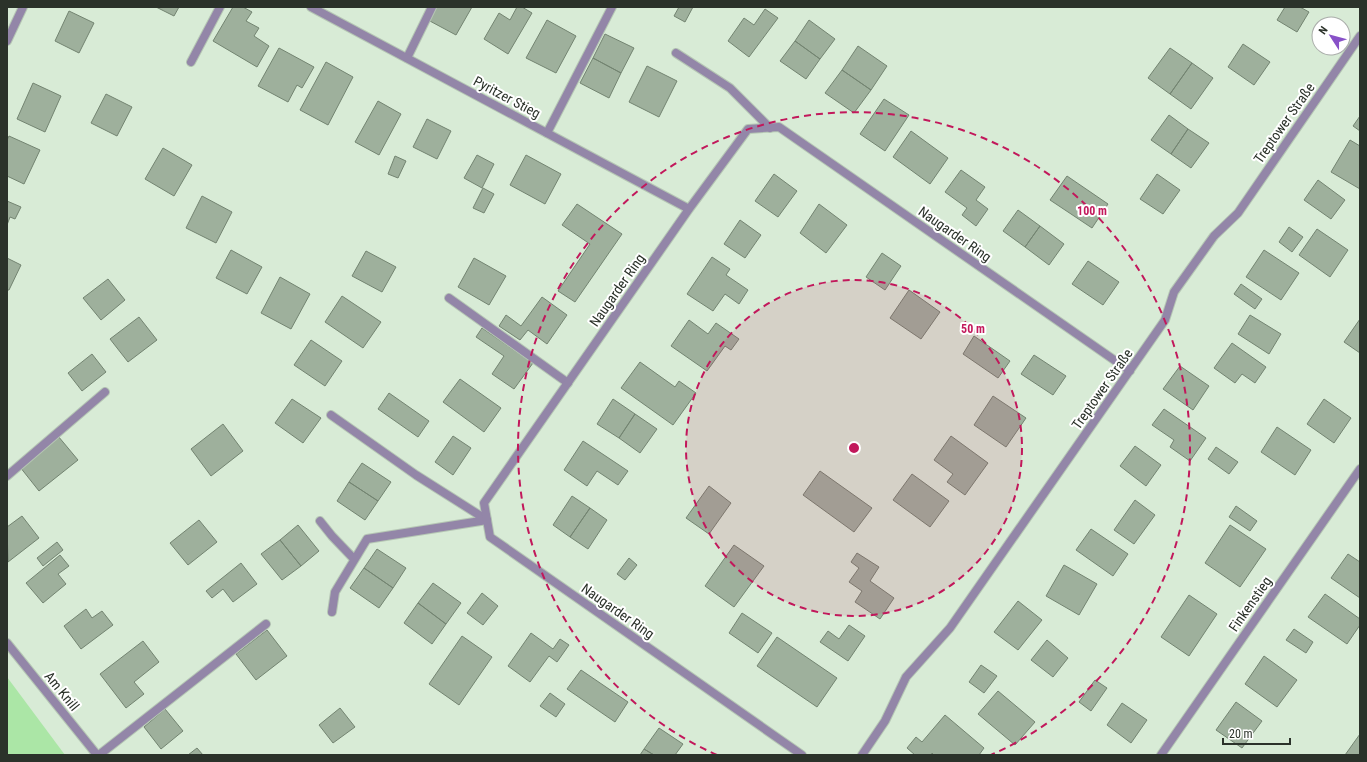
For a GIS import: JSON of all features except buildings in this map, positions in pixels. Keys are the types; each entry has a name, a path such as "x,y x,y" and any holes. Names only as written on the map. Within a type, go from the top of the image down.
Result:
{"street":[{"path":"7,41 23,7"},
{"path":"190,62 220,7"},
{"name":"Pyritzer Stieg","path":"311,7 689,209"},
{"path":"407,58 432,7"},
{"path":"547,133 612,7"},
{"name":"Treptower Straße","path":"862,755 885,721 906,677 950,628 1165,320 1174,292 1214,236 1238,213 1360,36"},
{"path":"676,54 730,88 770,128"},
{"name":"Naugarder Ring","path":"802,755 490,537 484,503 689,209 748,129 779,127 1130,372"},
{"path":"450,298 568,382"},
{"path":"7,476 105,392"},
{"path":"331,415 416,475 487,520"},
{"name":"Finkenstieg","path":"1161,755 1360,469"},
{"path":"332,612 335,592 367,539 487,520"},
{"path":"320,521 354,559"},
{"path":"98,755 266,624"},
{"name":"Am Knill","path":"7,643 98,755"}],"green space":[{"path":"7,677 65,755 7,755"}]}
